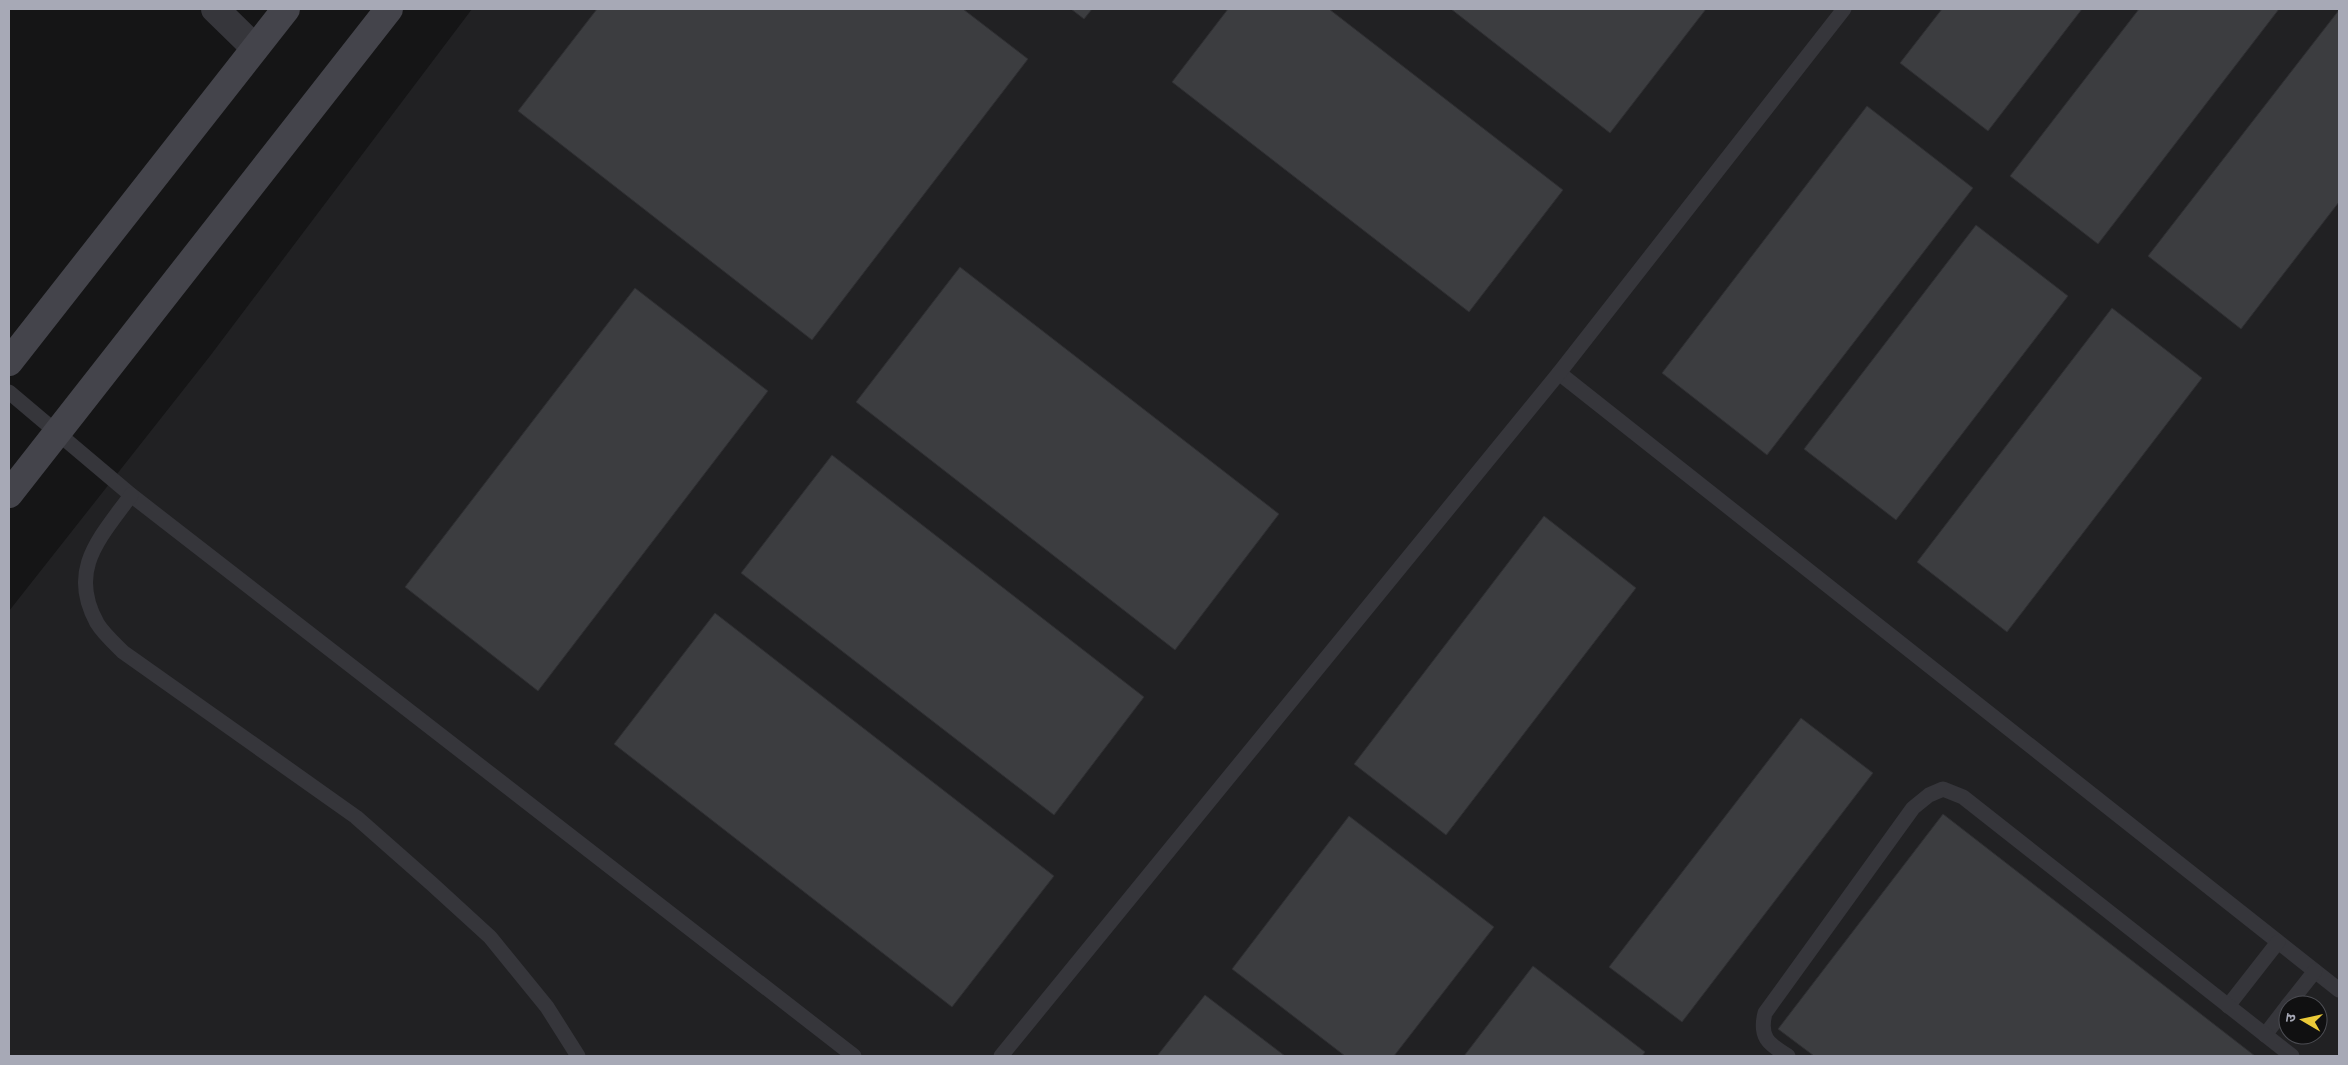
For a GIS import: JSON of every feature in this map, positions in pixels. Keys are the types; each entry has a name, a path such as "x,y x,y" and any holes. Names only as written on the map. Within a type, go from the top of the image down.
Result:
{"street":[{"path":"215,9 255,48"},
{"path":"9,362 286,9"},
{"path":"9,494 59,433 389,9"}],"lane":[{"path":"1001,1056 1560,373 1844,9"},
{"path":"1560,373 2339,990"},
{"path":"9,392 131,496 854,1056"},
{"path":"131,496 91,550 84,572 85,597 97,624 122,652 356,817 432,884 490,937 547,1007 578,1056"},
{"path":"1788,1056 1768,1044 1762,1025 1764,1013 1913,808 1929,795 1943,789 1964,797 2292,1056"},
{"path":"2228,1006 2278,942"},
{"path":"2296,995 2316,971"},
{"path":"2265,1035 2278,1018"}],"shaded area":[{"path":"472,9 2339,9 2339,1056 9,1056 9,611 210,356"}],"building":[{"path":"597,9 963,9 1028,59 812,340 518,111"},
{"path":"1071,9 1092,9 1084,19"},
{"path":"1228,9 1329,9 1563,190 1469,312 1172,82"},
{"path":"1451,9 1706,9 1610,133"},
{"path":"1942,9 2082,9 1988,131 1900,63"},
{"path":"2139,9 2279,9 2098,244 2010,176"},
{"path":"2339,10 2339,202 2241,329 2148,256"},
{"path":"1867,106 1973,188 1767,455 1662,373"},
{"path":"1976,225 2068,296 1896,520 1804,449"},
{"path":"960,267 1279,514 1175,650 856,402"},
{"path":"635,288 768,391 538,691 405,587"},
{"path":"2112,308 2202,378 2007,632 1917,562"},
{"path":"832,455 1144,697 1054,815 741,573"},
{"path":"1544,516 1636,588 1446,835 1354,764"},
{"path":"715,613 1054,876 952,1007 614,744"},
{"path":"1801,718 1873,773 1682,1022 1609,967"},
{"path":"1943,814 2255,1056 1814,1056 1778,1029"},
{"path":"1349,816 1494,927 1394,1056 1345,1056 1232,969"},
{"path":"1533,966 1645,1052 1642,1056 1464,1056"},
{"path":"1205,995 1285,1056 1157,1056"}]}
